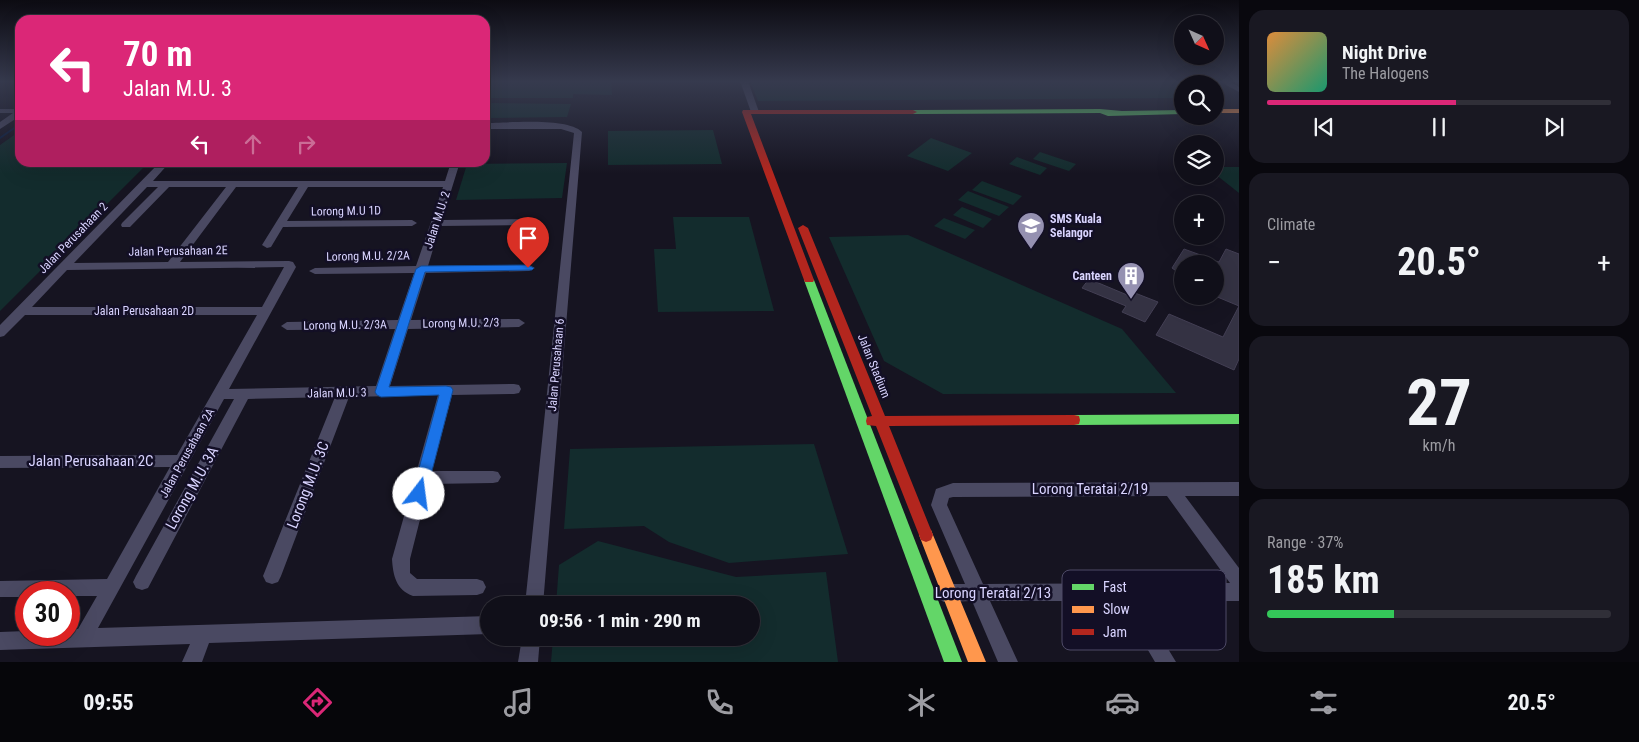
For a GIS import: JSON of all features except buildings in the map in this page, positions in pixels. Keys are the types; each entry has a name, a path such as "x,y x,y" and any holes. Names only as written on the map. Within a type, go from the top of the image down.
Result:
{"street":[{"path":"752,114 996,112"},
{"path":"1108,112 1174,112"},
{"name":"Jalan Stadium","path":"752,114 795,208 882,420 977,662"},
{"name":"Jalan Stadium","path":"752,114 863,421 953,662"},
{"path":"0,126 15,116"},
{"name":"Jalan Perusahaan 6","path":"490,126 562,126 572,128 578,132 535,596"},
{"name":"Jalan Perusahaan 2","path":"0,333 161,167"},
{"name":"Jalan M.U. 2","path":"381,392 454,167"},
{"path":"145,184 448,184"},
{"path":"126,225 166,184"},
{"path":"172,265 233,184"},
{"path":"267,245 305,184"},
{"path":"436,223 536,222"},
{"name":"Lorong M.U 1D","path":"279,224 412,223"},
{"name":"Jalan Perusahaan 2E","path":"65,267 284,264 290,267"},
{"name":"Jalan Perusahaan 2A","path":"83,638 290,267"},
{"name":"Lorong M.U. 2/2A","path":"315,271 528,268"},
{"name":"Jalan Perusahaan 2D","path":"22,311 266,311"},
{"name":"Lorong M.U. 2/3","path":"403,324 519,323"},
{"name":"Lorong M.U. 2/3A","path":"287,326 403,324"},
{"name":"Jalan M.U. 3","path":"219,394 514,389"},
{"path":"446,390 401,559 402,576 413,588 477,587"},
{"name":"Lorong M.U. 3C","path":"272,576 344,393"},
{"name":"Lorong M.U. 3A","path":"142,582 243,395"},
{"path":"863,421 1239,419"},
{"name":"Jalan Perusahaan 2C","path":"0,462 182,461"},
{"path":"424,478 493,477"},
{"name":"Lorong Teratai 2/19","path":"978,593 939,505 942,494 953,490 1239,488"},
{"path":"1171,489 1239,582"},
{"path":"0,589 112,587"},
{"name":"Lorong Teratai 2/13","path":"927,593 1062,592"},
{"name":"Lorong Teratai 2/13","path":"1226,592 1239,592"},
{"path":"978,593 1008,662"},
{"path":"0,641 480,625"},
{"path":"192,662 204,634"},
{"path":"528,662 530,646"},
{"path":"1159,650 1166,662"}],"green space":[{"path":"490,112 569,112 567,117 490,118"},
{"path":"713,130 722,164 608,165 608,131"},
{"path":"15,134 15,167 144,167 0,311 0,145"},
{"path":"931,138 972,153 948,171 907,156"},
{"path":"1040,152 1076,164 1069,171 1033,159"},
{"path":"1017,157 1047,168 1040,175 1009,164"},
{"path":"567,163 562,198 456,200 466,167 490,167 490,164"},
{"path":"1224,167 1239,167 1239,193 1224,181"},
{"path":"982,181 1022,196 1013,205 972,190"},
{"path":"968,191 1009,207 999,216 958,200"},
{"path":"962,207 992,219 983,228 953,215"},
{"path":"673,217 749,217 774,311 658,312 654,249 676,249"},
{"path":"944,218 975,230 965,239 934,226"},
{"path":"908,235 1122,329 1176,393 943,394 884,361 829,237"},
{"path":"814,444 848,554 729,563 669,542 644,526 564,529 570,449"},
{"path":"598,541 736,577 826,572 838,662 551,662 552,646 760,646 760,596 557,596 559,565"}],"waterway":[{"path":"0,138 15,128"}],"traffic: fast":[{"path":"913,112 933,112"},
{"path":"1108,112 1119,113"},
{"path":"1108,114 1174,112"},
{"path":"809,280 953,662"},
{"path":"1074,420 1239,419"}],"traffic: slow":[{"path":"926,535 977,662"}],"traffic: jam":[{"path":"809,280 746,112 913,112"},
{"path":"803,228 926,535"},
{"path":"872,421 1074,420"}],"place":[{"name":"SMS Kuala Selangor","path":"1031,250"},
{"name":"Canteen","path":"1131,300"}],"route":[{"path":"419,494 446,390 381,392 421,269 528,268"}]}
